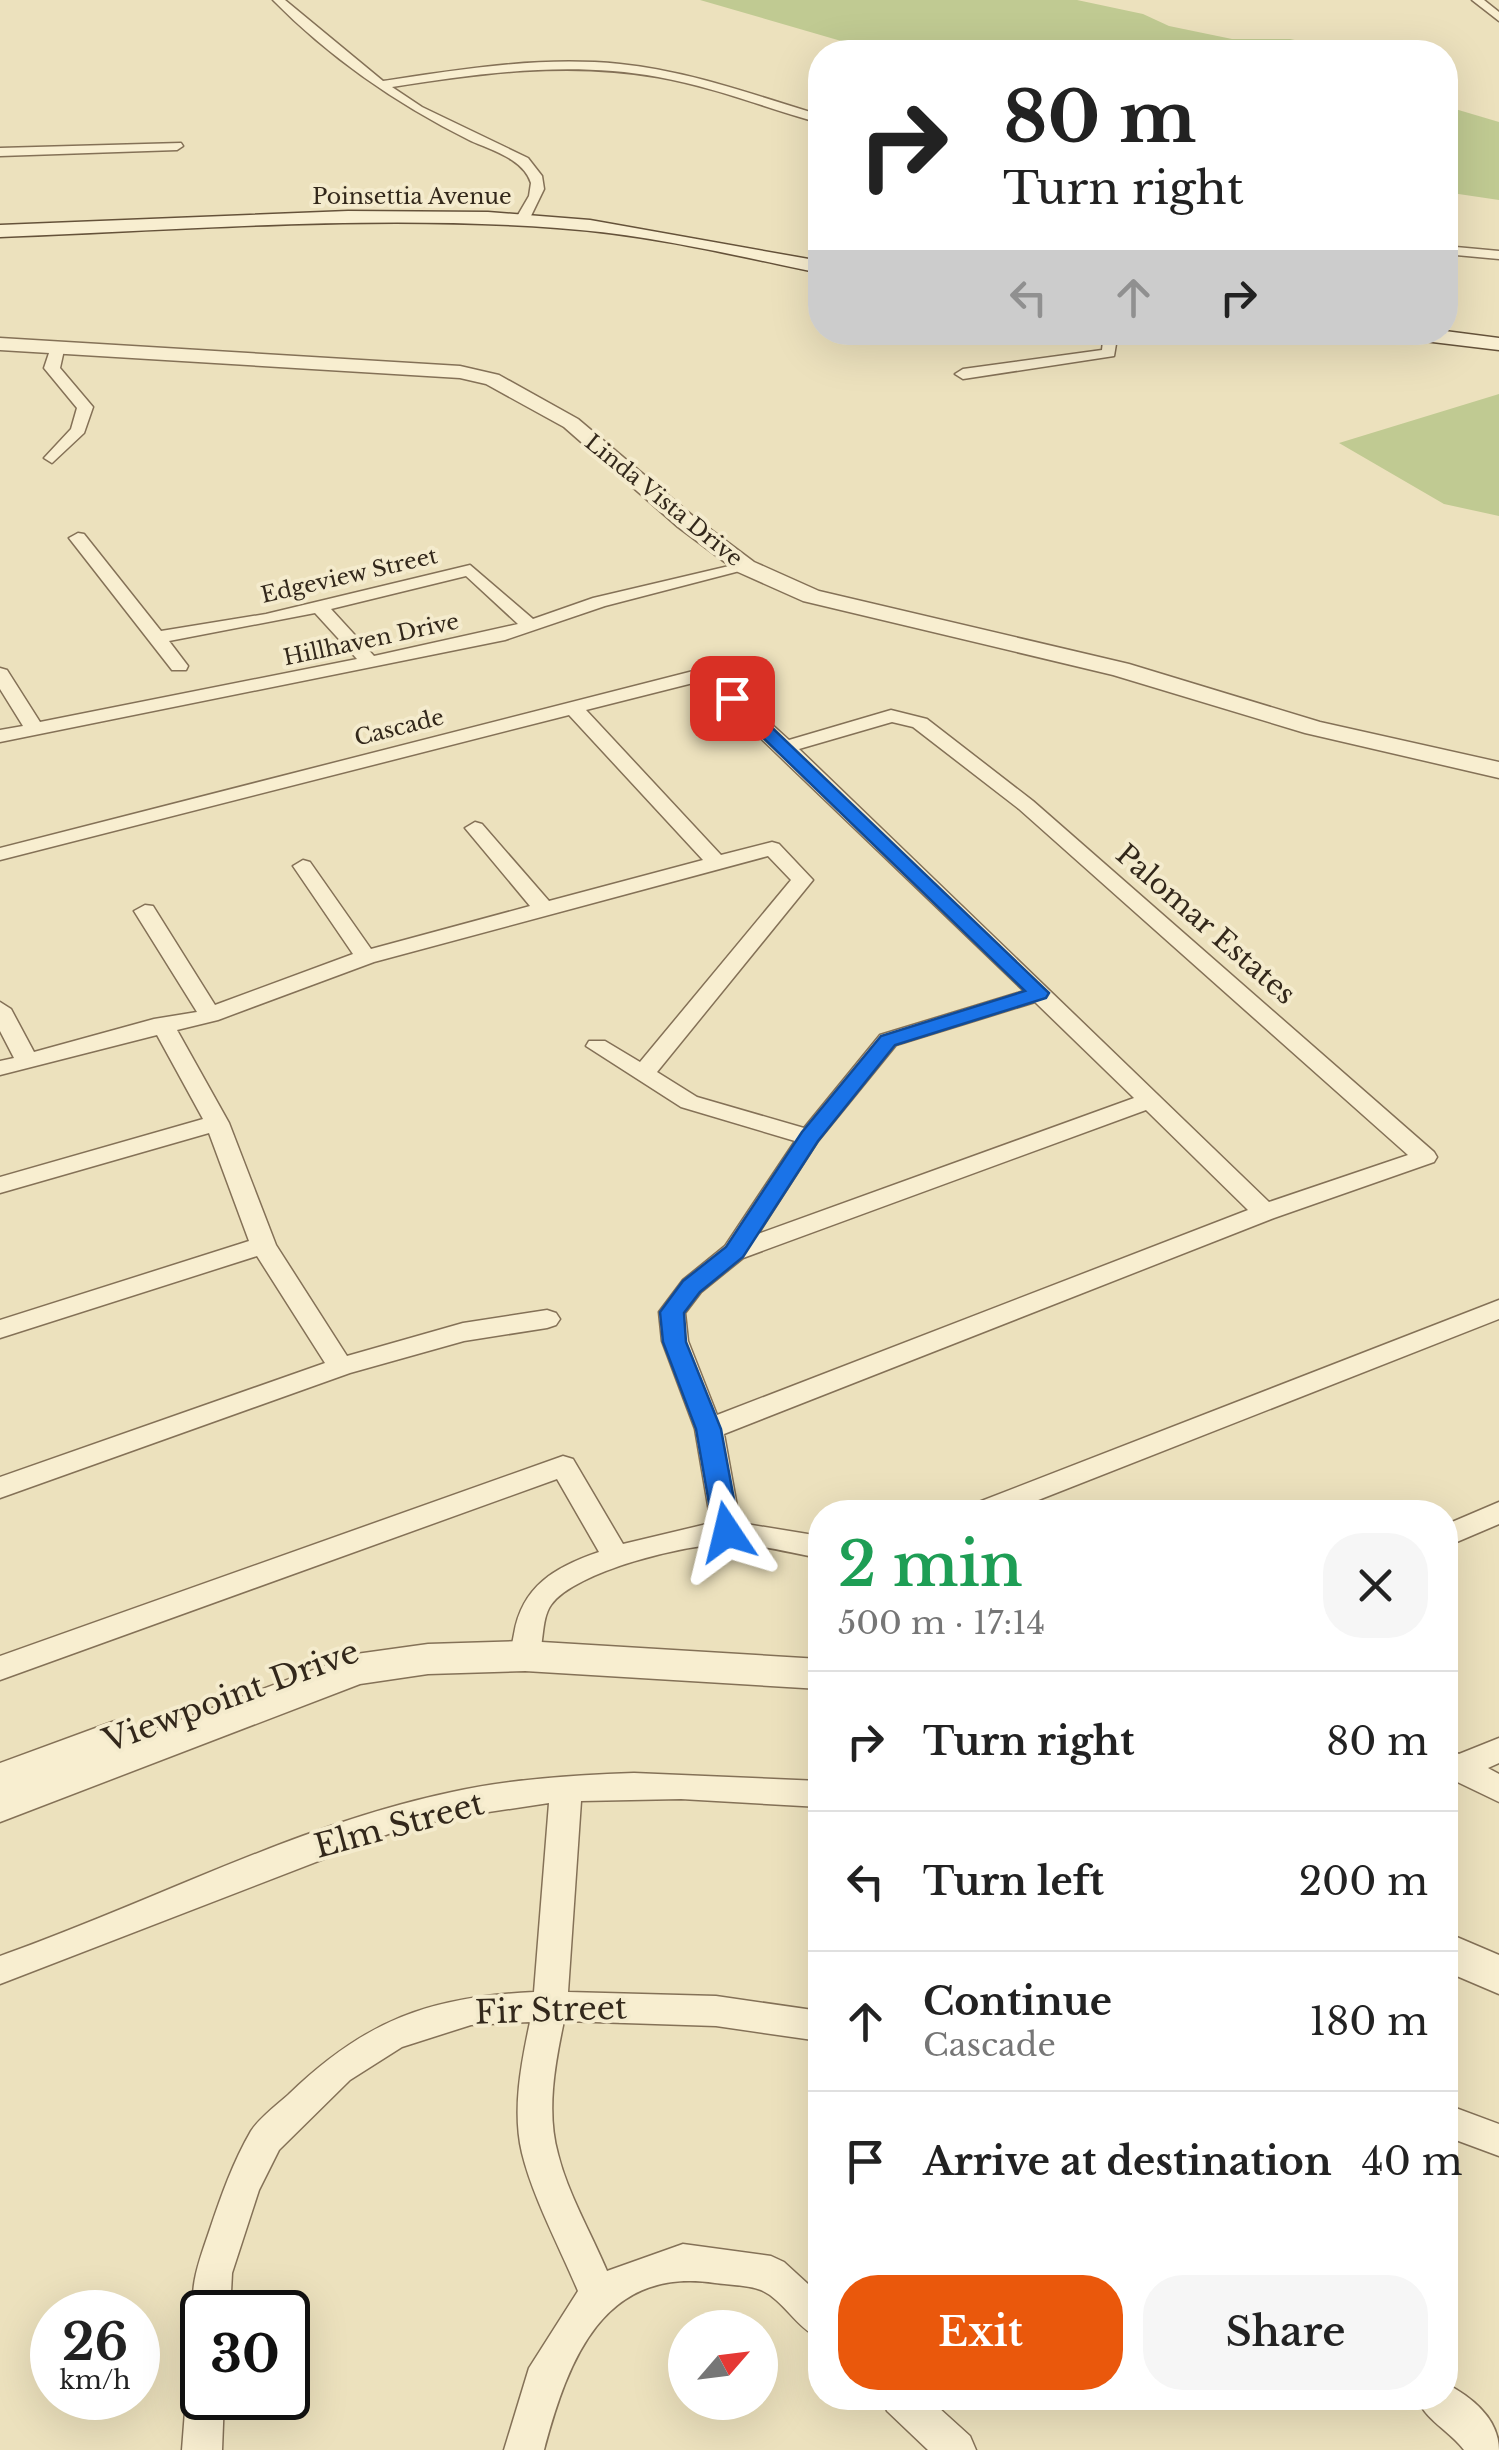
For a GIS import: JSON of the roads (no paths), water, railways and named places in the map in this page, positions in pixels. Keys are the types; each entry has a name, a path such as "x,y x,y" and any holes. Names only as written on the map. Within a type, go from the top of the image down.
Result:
{"main road":[{"name":"Poinsettia Avenue","path":"0,232 388,217 522,220 638,232 808,265"},
{"path":"1458,339 1499,344"}],"street":[{"path":"278,0 381,85 418,110 534,170 540,183 538,194 522,220"},
{"path":"1477,0 1499,18"},
{"path":"381,85 534,65 608,67 694,82 808,115"},
{"path":"0,152 177,146"},
{"path":"1458,251 1499,254"},
{"name":"Linda Vista Drive","path":"0,344 460,372 492,379 570,423 686,522 746,567 811,596 1120,670 1314,728 1499,770"},
{"path":"963,374 1109,353 1110,345"},
{"path":"52,458 77,436 85,420 85,407 52,368 57,350"},
{"path":"78,538 179,666"},
{"name":"Hillhaven Drive","path":"0,736 505,635 599,602 746,567"},
{"name":"Edgeview Street","path":"157,636 319,606 470,570 530,626"},
{"path":"319,606 369,661"},
{"path":"0,674 34,729"},
{"name":"Cascade","path":"0,854 705,674 785,747"},
{"path":"574,708 717,863"},
{"name":"Palomar Estates","path":"785,747 890,716 920,722 1026,805 1426,1157 1265,1212"},
{"path":"708,1429 1265,1212 785,747"},
{"path":"475,828 544,909"},
{"path":"0,1068 162,1024 210,1015 366,957 772,848 802,880 642,1075"},
{"path":"303,866 366,957"},
{"path":"145,911 210,1015"},
{"path":"727,1532 708,1429 674,1342 672,1312 692,1286 734,1252 809,1137 888,1040 1039,993"},
{"path":"0,1009 27,1061"},
{"path":"162,1024 217,1123 263,1245 341,1367"},
{"path":"597,1046 689,1102 809,1137"},
{"path":"734,1252 1150,1100"},
{"path":"0,1185 217,1123"},
{"path":"0,1329 263,1245"},
{"path":"1012,1500 1499,1309"},
{"path":"0,1488 341,1367 463,1332 547,1320"},
{"path":"0,1668 563,1466 616,1557"},
{"path":"1458,1531 1499,1512"},
{"path":"526,1656 538,1599 569,1574 691,1537 727,1532 808,1545"},
{"name":"Viewpoint Drive","path":"0,1780 350,1648 395,1642 472,1642 526,1656"},
{"name":"Viewpoint Drive","path":"0,1804 356,1669 428,1659 526,1656 808,1673"},
{"path":"1458,1762 1499,1750"},
{"path":"1458,1768 1499,1789"},
{"name":"Elm Street","path":"0,1970 79,1945 316,1845 450,1805 566,1789 750,1788 808,1793"},
{"path":"566,1789 550,2006 539,2059 535,2120 540,2155 598,2294"},
{"path":"1458,1957 1499,1974"},
{"name":"Fir Street","path":"213,2290 214,2274 242,2188 266,2139 338,2069 392,2035 471,2010 550,2006 716,2011 808,2024"},
{"path":"1458,2125 1499,2140"},
{"path":"524,2450 543,2381 570,2332 598,2294 647,2271 683,2261 771,2274 808,2309"},
{"path":"914,2410 956,2450"},
{"path":"1452,2410 1489,2450"},
{"path":"202,2450 204,2420"}]}
